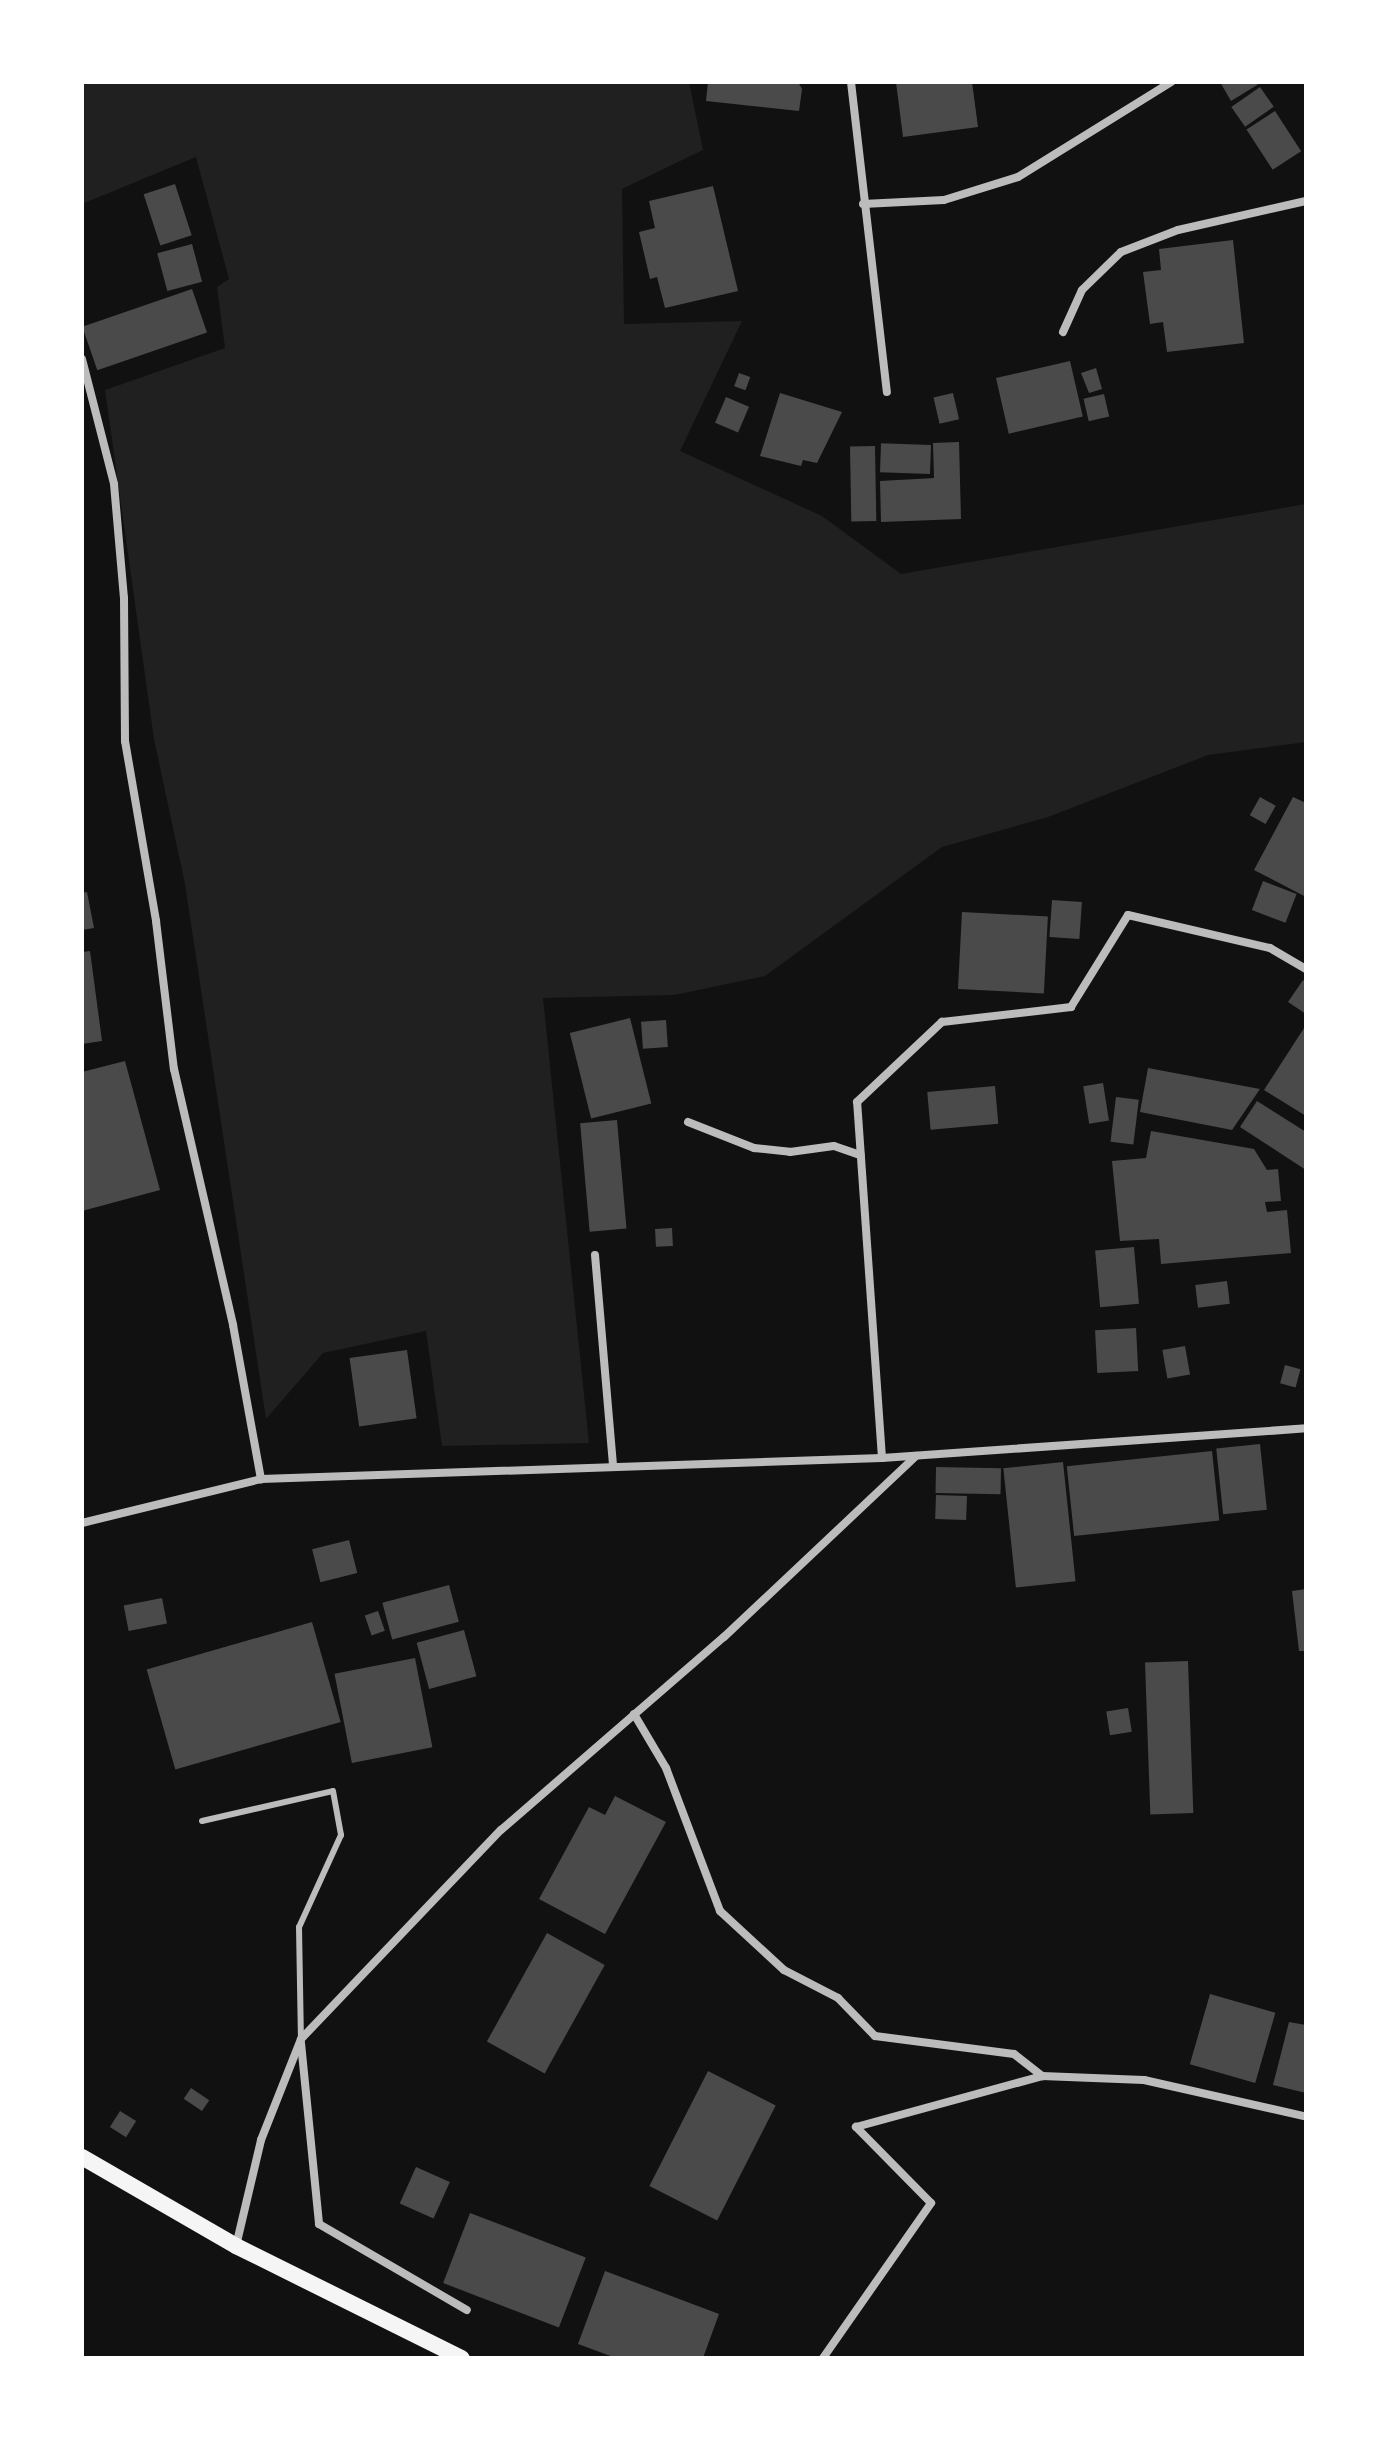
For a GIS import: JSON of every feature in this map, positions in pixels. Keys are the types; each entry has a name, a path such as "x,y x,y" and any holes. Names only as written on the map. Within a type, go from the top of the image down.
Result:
{"main road":[{"path":"82,2157 236,2246 462,2358"}],"street":[{"path":"851,82 887,392"},
{"path":"863,204 944,200 1018,177 1171,82"},
{"path":"1063,332 1082,290 1121,252 1178,230 1306,201"},
{"path":"82,359 114,484 124,598 125,741 156,921 174,1069 248,1393 261,1479"},
{"path":"882,1458 857,1102 942,1022 1071,1007 1128,915 1270,948 1306,969"},
{"path":"688,1122 754,1148 790,1152 834,1146 860,1155"},
{"path":"595,1255 613,1465"},
{"path":"82,1523 261,1479 882,1458 1306,1428"},
{"path":"236,2246 261,2140 301,2039 501,1830 634,1714 917,1455"},
{"path":"634,1714 666,1768 720,1911 784,1970 838,1998 875,2036 1014,2054 1042,2076"},
{"path":"301,2039 319,2224 467,2310"},
{"path":"823,2358 931,2203 856,2127 1042,2076 1144,2080 1304,2116"}],"lane":[{"path":"202,1821 333,1791 341,1835 299,1927 301,2039"}],"shaded area":[{"path":"82,82 689,82 703,150 622,189 624,324 742,321 680,451 822,516 901,574 1306,504 1306,742 1208,755 1048,817 942,847 765,976 674,995 543,998 589,1443 442,1446 426,1331 323,1353 266,1419 185,884 154,739 105,390 225,348 217,287 229,279 196,157 82,204"}],"building":[{"path":"708,82 798,82 802,89 799,111 706,101"},
{"path":"896,82 972,82 978,127 903,137"},
{"path":"1220,82 1262,82 1231,101"},
{"path":"1260,87 1274,107 1245,127 1231,107"},
{"path":"1275,111 1301,151 1273,170 1246,130"},
{"path":"175,184 192,235 160,246 144,194"},
{"path":"713,186 738,291 665,308 657,277 650,279 639,232 655,228 649,201"},
{"path":"1233,240 1244,343 1167,352 1163,322 1150,324 1143,272 1161,270 1159,249"},
{"path":"192,244 202,282 167,291 157,253"},
{"path":"192,289 207,332 97,370 82,327"},
{"path":"1070,361 1083,417 1009,434 996,378"},
{"path":"1096,368 1102,389 1089,393 1081,373"},
{"path":"739,373 750,377 745,390 734,386"},
{"path":"780,393 842,412 817,463 803,460 801,466 760,456"},
{"path":"953,393 959,419 940,424 934,397"},
{"path":"1104,394 1109,416 1089,421 1084,399"},
{"path":"726,397 749,407 738,433 715,423"},
{"path":"959,442 961,519 881,522 880,481 934,478 933,443"},
{"path":"881,443 931,445 930,474 880,472"},
{"path":"850,446 875,446 876,521 851,521"},
{"path":"1260,797 1276,806 1266,824 1250,815"},
{"path":"1293,797 1306,803 1306,897 1254,870"},
{"path":"1263,881 1297,894 1285,923 1252,910"},
{"path":"87,892 94,928 82,930 82,893"},
{"path":"1052,900 1082,902 1079,939 1049,937"},
{"path":"962,912 1048,917 1044,993 958,989"},
{"path":"90,951 102,1041 82,1044 82,952"},
{"path":"1303,980 1306,982 1306,1014 1288,1002"},
{"path":"630,1018 651,1103 591,1118 570,1033"},
{"path":"666,1020 668,1047 643,1049 641,1022"},
{"path":"1306,1025 1306,1116 1264,1090"},
{"path":"125,1061 160,1190 82,1211 82,1072"},
{"path":"1148,1068 1260,1089 1232,1130 1140,1112"},
{"path":"1103,1083 1109,1121 1089,1124 1083,1086"},
{"path":"995,1086 998,1124 931,1130 927,1092"},
{"path":"1116,1097 1139,1100 1133,1144 1111,1142"},
{"path":"1257,1101 1306,1132 1306,1170 1240,1127"},
{"path":"617,1120 626,1229 590,1232 580,1123"},
{"path":"1151,1131 1254,1149 1267,1170 1278,1169 1281,1201 1265,1202 1267,1212 1287,1210 1291,1253 1161,1264 1159,1239 1120,1241 1112,1161 1146,1158"},
{"path":"672,1228 673,1246 656,1247 655,1229"},
{"path":"1134,1247 1139,1304 1100,1307 1095,1250"},
{"path":"1227,1281 1230,1304 1198,1308 1195,1285"},
{"path":"1136,1328 1138,1371 1097,1373 1095,1330"},
{"path":"1185,1346 1190,1375 1167,1379 1162,1350"},
{"path":"407,1350 417,1418 359,1426 350,1358"},
{"path":"1285,1365 1300,1369 1296,1387 1280,1383"},
{"path":"1260,1444 1267,1510 1223,1514 1216,1449"},
{"path":"1212,1451 1219,1521 1074,1536 1067,1466"},
{"path":"1063,1462 1076,1581 1016,1588 1003,1468"},
{"path":"936,1467 1001,1468 1001,1494 936,1493"},
{"path":"936,1495 967,1496 966,1520 935,1519"},
{"path":"349,1540 357,1573 320,1582 312,1549"},
{"path":"449,1585 459,1622 392,1640 382,1603"},
{"path":"1306,1589 1306,1651 1299,1651 1292,1591"},
{"path":"162,1598 167,1624 129,1631 124,1605"},
{"path":"378,1611 385,1631 372,1635 365,1616"},
{"path":"312,1622 341,1722 175,1769 147,1669"},
{"path":"464,1630 476,1676 429,1689 417,1643"},
{"path":"415,1658 432,1747 352,1763 335,1674"},
{"path":"1188,1661 1193,1813 1150,1814 1145,1663"},
{"path":"1128,1708 1132,1732 1110,1735 1106,1711"},
{"path":"615,1796 666,1822 605,1934 539,1899 589,1807 605,1815"},
{"path":"547,1933 605,1965 545,2073 487,2041"},
{"path":"1210,1994 1275,2013 1255,2083 1190,2064"},
{"path":"1289,2022 1306,2025 1306,2093 1273,2085"},
{"path":"708,2071 776,2106 717,2220 649,2186"},
{"path":"191,2088 209,2100 202,2111 184,2099"},
{"path":"120,2111 136,2121 126,2137 110,2127"},
{"path":"416,2167 450,2182 434,2219 400,2204"},
{"path":"470,2213 586,2257 559,2327 443,2283"},
{"path":"605,2271 719,2314 703,2358 616,2358 578,2344"}]}
